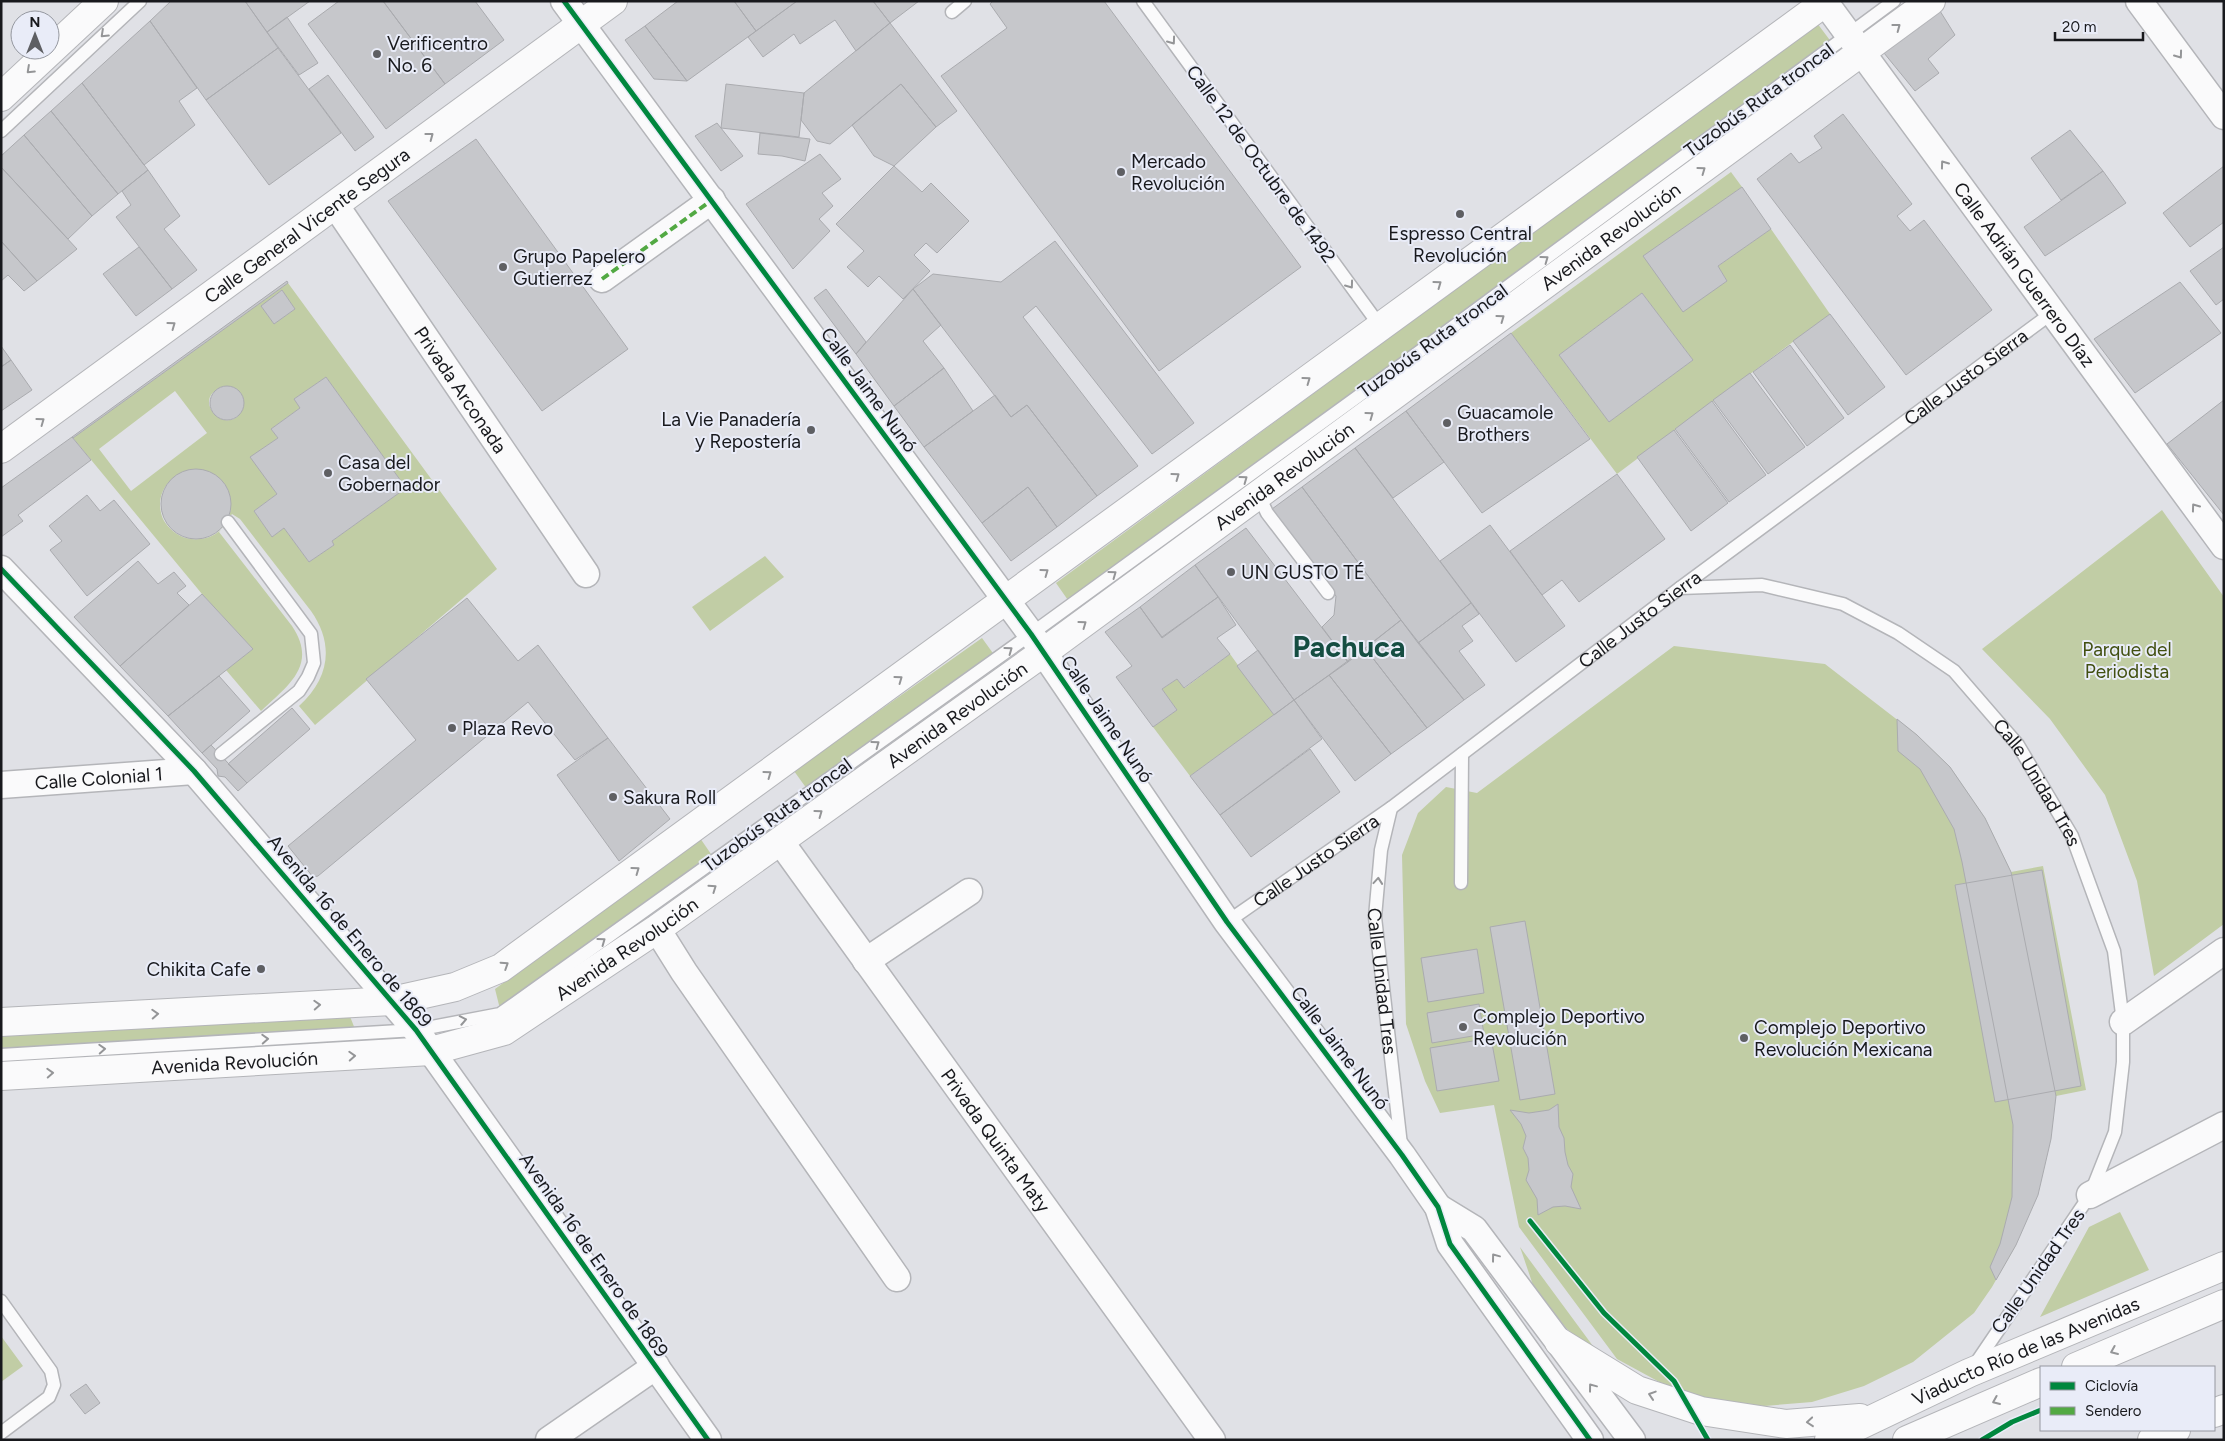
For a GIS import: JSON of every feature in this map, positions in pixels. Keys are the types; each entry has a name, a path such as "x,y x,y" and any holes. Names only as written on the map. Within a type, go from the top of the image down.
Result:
{"main road":[{"path":"1,98 104,1"},
{"name":"Calle General Vicente Segura","path":"1,449 336,206 613,1"},
{"name":"Avenida Revolución","path":"1,1076 431,1051 504,1030 657,929 780,841 1037,643 1259,496 1856,43 1931,1"},
{"path":"1,1022 392,1001 454,987 501,968 1825,2"},
{"path":"2153,1334 2207,1276"},
{"name":"Viaducto Río de las Avenidas","path":"1829,1440 1969,1373 2207,1276"},
{"name":"Viaducto Río de las Avenidas","path":"2078,1366 2224,1304"},
{"path":"1559,1342 1638,1390 1701,1411 1786,1424 1876,1416"},
{"name":"Viaducto Río de las Avenidas","path":"1907,1440 2040,1382"},
{"path":"2152,1440 2174,1431"}],"street":[{"name":"Calle Jaime Nunó","path":"564,1 1037,643 1227,922 1402,1155 1438,1207 1450,1244 1590,1440"},
{"path":"2139,1 2224,116"},
{"name":"Calle Adrián Guerrero Díaz","path":"1825,2 2224,546"},
{"path":"602,279 712,200"},
{"name":"Privada Arconada","path":"336,206 586,574"},
{"name":"Avenida 16 de Enero de 1869","path":"1,569 198,769 416,1030 708,1440"},
{"name":"Calle Colonial 1","path":"1,785 198,769"},
{"name":"Privada Quinta Maty","path":"780,841 1212,1440"},
{"path":"866,961 968,892"},
{"path":"657,929 684,972 897,1278"},
{"path":"2124,1022 2224,951"},
{"name":"Calle Unidad Tres","path":"2090,1195 2224,1125"},
{"name":"Calle Jaime Nunó","path":"1438,1207 1474,1228 1632,1440"},
{"path":"549,1440 656,1366"}],"lane":[{"path":"1,131 140,1"},
{"path":"952,12 965,1"},
{"name":"Calle 12 de Octubre de 1492","path":"1143,1 1380,326"},
{"name":"Tuzobús Ruta troncal","path":"1,1055 416,1030 500,1014 1037,643 1404,363 1856,43 1894,1"},
{"name":"Calle Justo Sierra","path":"1227,922 1391,808 1680,588 2052,313"},
{"path":"1259,496 1268,513 1328,593"},
{"path":"221,754 299,691 314,663 311,634 228,522"},
{"name":"Calle Unidad Tres","path":"1680,588 1762,585 1843,604 1898,633 1954,671 2018,745 2072,836 2114,951 2124,1022 2124,1062 2115,1132 2090,1195 1969,1373"},
{"path":"1461,883 1462,754"},
{"name":"Calle Unidad Tres","path":"1391,808 1381,850 1375,917 1402,1155"},
{"path":"1,1301 51,1371 54,1385 49,1397 1,1434"}],"green space":[{"path":"1817,23 1832,43 1070,603 1056,583"},
{"path":"1731,172 1742,187 1644,256 1683,311 1727,281 1718,266 1771,229 1830,314 1617,474 1511,333","holes":["1642,293 1693,360 1609,422 1559,355"]},
{"path":"288,283 497,569 315,725 299,706 317,685 325,661 326,649 319,624 240,519 232,514 226,522 230,510 230,496 224,484 212,474 194,469 178,475 171,480 162,493 160,510 165,522 183,537 203,539 217,533 224,524 219,532 292,626 299,640 302,652 301,663 297,673 290,683 261,711 226,670 253,649 202,594 73,438","holes":["282,290 295,309 274,324 261,306","326,377 406,488 332,541 334,545 309,562 284,528 272,537 254,511 277,494 251,457 278,438 271,429 300,408 294,399","225,386 238,391 243,404 242,410 236,418 228,420 214,413 210,407 209,399 214,392","175,391 207,433 131,491 99,449"]},
{"name":"Parque del Periodista","path":"2162,510 2224,597 2224,924 2154,976 2137,881 2105,795 2050,719 1982,649"},
{"path":"765,556 784,577 710,631 692,607"},
{"path":"982,638 995,656 807,789 794,771"},
{"name":"Complejo Deportivo Revolución Mexicana","path":"1674,646 1825,664 1917,735 1950,767 1985,818 2011,872 2043,866 2086,1090 2056,1096 2016,1245 1992,1287 1974,1313 1913,1362 1864,1386 1812,1402 1764,1406 1710,1401 1663,1384 1617,1359 1519,1227 1494,1105 1440,1113 1425,1081 1406,1024 1402,855 1418,813 1446,787 1477,793"},
{"path":"1230,654 1274,715 1190,776 1153,727 1177,710 1162,689 1177,679 1185,688"},
{"path":"700,838 711,854 500,1009 495,989"},
{"path":"349,1014 355,1029 1,1050 1,1034"},
{"path":"2120,1212 2149,1270 2040,1317 2089,1227"},
{"path":"1520,1247 1604,1361 1567,1329 1534,1288"},
{"path":"1,1336 23,1366 1,1382"}],"building":[{"path":"171,1 245,1 278,48 206,100 150,21"},
{"path":"245,1 310,1 267,32"},
{"name":"Verificentro No. 6","path":"339,1 383,1 445,84 386,129 308,24"},
{"path":"383,1 475,1 504,40 445,84"},
{"path":"678,1 734,1 756,31 687,81 645,26"},
{"path":"734,1 797,1 756,31"},
{"path":"797,1 873,1 890,23 856,51 835,20 800,44 794,34 763,57 748,37"},
{"path":"873,1 919,1 890,23"},
{"name":"Mercado Revolución","path":"993,1 1104,1 1301,267 1159,371 941,76 1007,28 990,4"},
{"path":"1940,11 1955,35 1928,59 1939,73 1915,91 1884,53"},
{"path":"287,17 318,63 299,75 267,32"},
{"path":"150,21 197,88 179,101 195,125 144,165 82,83"},
{"path":"890,23 957,111 936,127 901,84 830,144 817,141 801,120 804,93"},
{"path":"645,26 687,81 654,79 625,40"},
{"path":"278,48 341,133 269,185 206,100"},
{"path":"328,75 374,137 355,151 309,89"},
{"path":"82,83 148,170 118,194 51,111"},
{"path":"726,84 804,93 799,137 721,128"},
{"path":"901,84 936,127 894,166 874,156 852,125"},
{"path":"51,111 118,194 92,216 24,135"},
{"path":"1843,114 1912,204 1897,216 1910,231 1924,220 1992,310 1906,375 1757,179 1791,153 1799,163 1822,148 1814,136"},
{"path":"717,123 743,156 721,171 695,136"},
{"path":"2070,130 2103,171 2061,200 2031,158"},
{"path":"760,133 810,139 805,161 782,156 758,154"},
{"path":"24,135 92,216 68,239 1,167 1,156"},
{"name":"Grupo Papelero Gutierrez","path":"476,139 628,349 542,411 388,201"},
{"path":"820,154 841,179 822,193 833,206 819,219 830,231 793,269 746,204"},
{"path":"894,166 922,192 931,183 969,221 937,253 926,243 914,255 930,271 903,299 879,276 868,287 847,267 864,251 836,224"},
{"path":"2224,166 2224,222 2190,247 2163,213"},
{"path":"1,167 77,249 37,281 1,241"},
{"path":"148,170 180,216 164,229 197,270 172,289 116,217 131,205 122,191"},
{"path":"2103,171 2126,203 2045,256 2024,227"},
{"path":"1742,187 1771,229 1718,266 1727,281 1683,312 1643,256"},
{"path":"1,241 37,281 24,291 8,275 1,281"},
{"path":"1055,241 1194,423 1152,454 1036,306 1023,317 1138,466 1097,496 1027,405 1011,417 913,289 933,274 1001,282"},
{"path":"139,247 172,289 136,316 103,274"},
{"path":"2224,247 2224,299 2216,305 2190,271"},
{"path":"287,281 288,283 72,437"},
{"path":"2180,282 2221,333 2135,393 2094,339"},
{"path":"826,289 866,342 856,354 814,298"},
{"path":"913,289 941,325 923,341 944,368 894,406 856,354"},
{"path":"282,290 295,309 274,324 261,306"},
{"path":"1642,293 1693,360 1609,422 1559,355"},
{"path":"1830,314 1885,387 1848,415 1793,341"},
{"path":"1511,333 1590,439 1482,513 1406,411"},
{"path":"1790,345 1844,418 1807,446 1753,372"},
{"path":"1,346 11,360 1,367"},
{"path":"11,360 32,390 1,411 1,367"},
{"path":"944,368 973,411 924,447 894,406"},
{"path":"1750,373 1805,447 1768,474 1713,400"},
{"name":"Casa del Gobernador","path":"326,377 406,488 332,541 334,545 309,562 284,528 272,537 254,511 277,494 250,457 278,438 271,429 300,408 294,399"},
{"path":"227,386 239,391 244,403 239,415 227,420 215,415 210,403 215,391"},
{"path":"995,395 1011,417 1027,405 1097,496 1057,527 1028,487 982,523 924,447"},
{"path":"2224,400 2224,515 2167,444"},
{"path":"1712,401 1766,475 1729,502 1675,429"},
{"path":"1406,411 1444,462 1393,498 1355,448"},
{"path":"1674,430 1728,503 1691,531 1637,457"},
{"path":"72,437 91,460 18,515 23,521 1,537 1,488"},
{"path":"1355,448 1471,603 1418,643 1302,487"},
{"path":"203,469 216,475 225,484 229,490 231,504 229,518 221,529 210,537 189,539 182,537 171,529 163,518 161,497 163,490 171,479 182,471"},
{"path":"1617,474 1665,539 1579,602 1562,580 1542,595 1510,551"},
{"path":"1028,487 1057,527 1011,561 982,523"},
{"path":"1302,487 1401,620 1348,662 1322,627 1334,615 1336,596 1272,509"},
{"path":"87,495 100,511 114,500 150,544 87,596 50,550 62,541 49,526"},
{"path":"1490,525 1565,626 1516,662 1440,561"},
{"path":"1246,528 1348,662 1294,700 1195,565"},
{"path":"138,561 158,584 174,572 186,586 177,593 189,605 120,666 74,617"},
{"path":"1195,565 1218,597 1162,638 1140,607"},
{"path":"202,594 253,649 168,716 120,666"},
{"path":"1218,597 1236,625 1217,638 1230,654 1184,688 1177,679 1162,689 1177,710 1153,727 1116,677 1132,666 1105,632 1140,607 1162,637"},
{"name":"Plaza Revo","path":"467,598 518,661 538,645 608,738 575,760 528,702 318,876 313,877 288,846 416,740 366,679"},
{"path":"1471,603 1479,614 1462,626 1473,641 1459,651 1485,685 1464,700 1418,643"},
{"path":"1401,620 1464,700 1427,728 1365,648"},
{"path":"1365,648 1427,728 1391,754 1329,675"},
{"path":"1258,650 1294,700 1274,715 1237,666"},
{"path":"1329,675 1391,754 1355,781 1294,700"},
{"path":"219,676 250,711 202,753 168,716"},
{"path":"1294,700 1322,739 1220,815 1190,776"},
{"path":"292,708 310,729 247,783 228,764"},
{"path":"1897,719 1917,735 1950,767 1985,818 2011,872 2056,1096 2051,1139 2038,1195 2016,1245 1996,1280 1990,1267 2000,1244 2012,1197 2013,1125 1954,829 1920,769 1898,751"},
{"name":"Sakura Roll","path":"608,738 670,819 619,861 557,775"},
{"path":"211,745 247,783 238,791 225,777 218,776 217,769 202,753"},
{"path":"1310,749 1340,792 1251,857 1220,815"},
{"path":"2042,870 2081,1086 1995,1102 1955,885"},
{"path":"1525,921 1555,1094 1520,1100 1490,927"},
{"path":"1477,949 1484,993 1428,1002 1421,958"},
{"path":"1479,1004 1484,1034 1432,1043 1427,1013"},
{"path":"1491,1038 1499,1081 1437,1091 1430,1048"},
{"path":"1558,1104 1559,1127 1564,1138 1568,1165 1573,1174 1571,1187 1581,1209 1565,1206 1553,1207 1538,1215 1537,1199 1526,1180 1529,1170 1528,1158 1523,1148 1526,1136 1521,1124 1510,1110 1529,1113 1549,1110"},
{"path":"86,1384 100,1403 85,1414 70,1395"}],"marked path":[{"path":"602,279 712,200"}],"cycle path":[{"path":"564,1 1031,634 1227,922 1402,1155 1438,1207 1450,1244 1590,1440"},
{"path":"1,569 194,771 416,1030 708,1440"},
{"path":"1530,1221 1604,1313 1674,1381 1708,1440"},
{"path":"1982,1440 2012,1422 2040,1410"}],"place":[{"name":"Verificentro No. 6","path":"377,54"},
{"name":"Mercado Revolución","path":"1121,172"},
{"name":"Espresso Central Revolución","path":"1460,214"},
{"name":"Grupo Papelero Gutierrez","path":"503,267"},
{"name":"Guacamole Brothers","path":"1447,423"},
{"name":"La Vie Panadería y Repostería","path":"811,430"},
{"name":"Casa del Gobernador","path":"328,473"},
{"name":"UN GUSTO TÉ","path":"1231,572"},
{"name":"Plaza Revo","path":"452,728"},
{"name":"Sakura Roll","path":"613,797"},
{"name":"Chikita Cafe","path":"261,969"},
{"name":"Complejo Deportivo Revolución","path":"1463,1027"},
{"name":"Complejo Deportivo Revolución Mexicana","path":"1744,1038"}],"district":[{"name":"Pachuca","path":"1349,646"}]}
